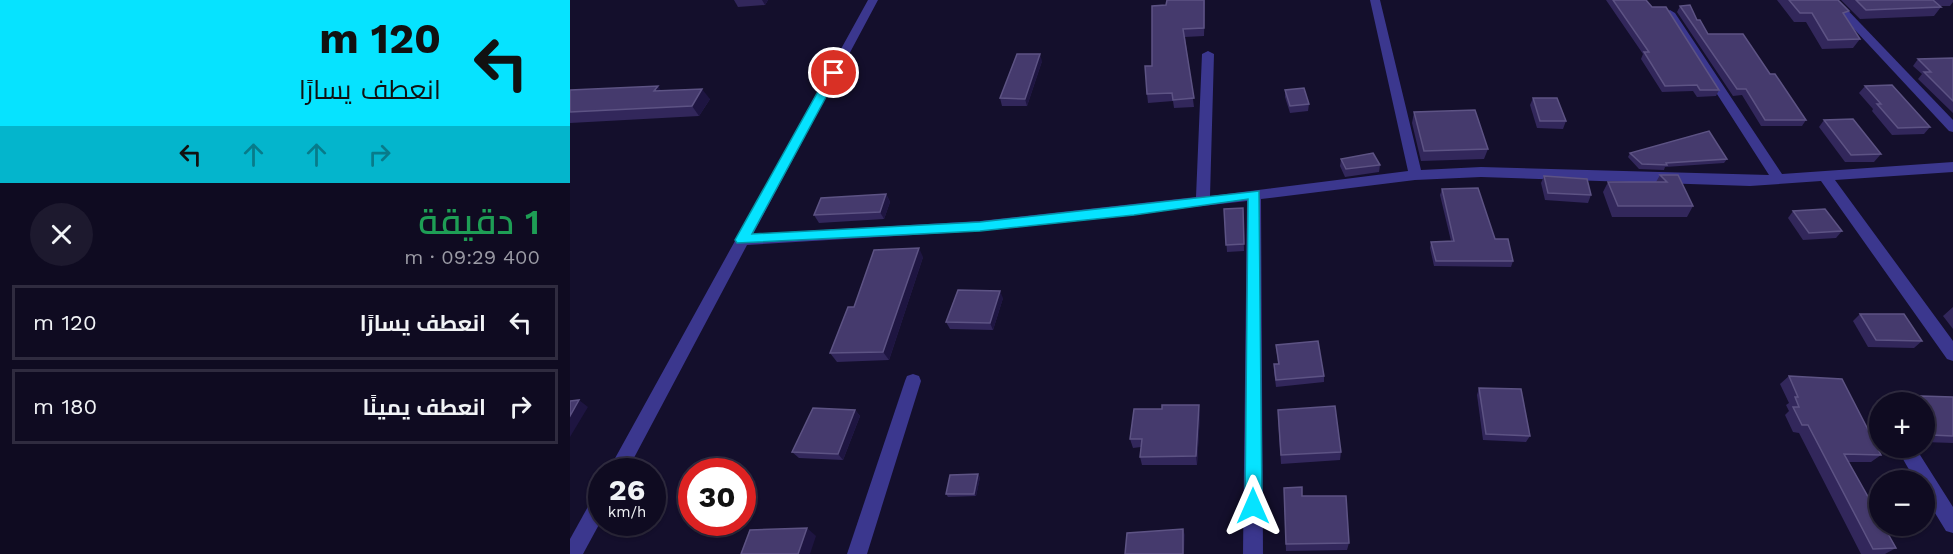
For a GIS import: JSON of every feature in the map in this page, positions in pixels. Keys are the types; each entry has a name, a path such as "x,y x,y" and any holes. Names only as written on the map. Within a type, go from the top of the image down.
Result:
{"street":[{"path":"624,458 873,0"},
{"path":"1375,0 1414,175"},
{"path":"1832,0 1953,128"},
{"path":"1670,13 1778,179"},
{"path":"1203,201 1208,54"},
{"path":"742,240 980,226 1414,175 1481,172 1670,179 1778,179 1953,167"},
{"path":"1825,176 1953,354"},
{"path":"1253,554 1254,194"},
{"path":"857,554 913,381"},
{"path":"1912,458 1953,524"},
{"path":"573,554 588,526"}],"building":[{"path":"1167,0 1204,0 1204,28 1183,29 1194,98 1173,100 1172,93 1147,94 1145,66 1152,66 1152,6 1166,5"},
{"path":"1613,0 1646,0 1652,7 1666,7 1719,90 1700,90 1697,85 1665,86 1644,52 1649,52"},
{"path":"1789,0 1838,0 1849,11 1843,13 1860,39 1828,40 1812,13 1800,13"},
{"path":"1856,0 1933,0 1941,7 1866,10"},
{"path":"1690,5 1697,20 1700,20 1708,34 1743,34 1770,74 1775,74 1806,120 1765,120 1746,89 1737,89 1680,6"},
{"path":"1017,54 1040,54 1025,99 1000,98"},
{"path":"1953,58 1953,101 1924,72 1931,72 1918,59"},
{"path":"1892,85 1930,127 1898,128 1865,86"},
{"path":"658,86 654,91 702,89 692,106 570,112 570,90"},
{"path":"1304,88 1309,104 1290,106 1285,90"},
{"path":"1533,98 1557,98 1566,121 1540,121"},
{"path":"1475,110 1488,149 1424,151 1414,112"},
{"path":"1853,119 1881,154 1851,155 1824,120"},
{"path":"1709,131 1727,159 1666,163 1667,165 1642,164 1630,153"},
{"path":"1373,153 1380,165 1346,169 1341,159"},
{"path":"1660,175 1678,175 1693,206 1618,206 1608,182 1667,182"},
{"path":"1544,176 1587,179 1591,195 1548,193"},
{"path":"1478,188 1495,239 1508,239 1513,261 1436,261 1431,242 1454,241 1442,189"},
{"path":"886,194 880,212 814,215 821,198"},
{"path":"1243,208 1244,244 1226,245 1224,209"},
{"path":"1825,209 1842,231 1809,233 1793,211"},
{"path":"919,248 883,352 830,353 848,307 854,307 874,250"},
{"path":"958,290 1000,291 990,323 946,322"},
{"path":"1860,314 1904,314 1922,341 1876,340"},
{"path":"1318,341 1324,376 1276,380 1274,364 1279,364 1276,345"},
{"path":"1789,376 1842,379 1869,432 1869,455 1844,454 1869,498 1869,536 1889,536 1896,548 1873,549 1808,425 1802,425 1793,407 1799,407 1795,397 1798,397"},
{"path":"1479,388 1521,389 1530,436 1486,434"},
{"path":"1935,396 1953,397 1953,436 1935,435"},
{"path":"579,400 570,416 570,401"},
{"path":"1162,405 1199,405 1196,456 1140,457 1142,439 1130,439 1134,409 1162,409"},
{"path":"1335,406 1341,452 1281,455 1278,410"},
{"path":"813,408 855,410 838,454 792,452"},
{"path":"978,474 974,494 946,494 950,475"},
{"path":"1302,487 1302,496 1346,496 1349,543 1286,544 1284,488"},
{"path":"807,528 798,554 741,554 748,536 756,536 756,530"},
{"path":"1183,529 1183,554 1125,554 1127,533"}],"route":[{"path":"834,73 742,240 980,226 1134,210 1254,194 1253,506"}]}
